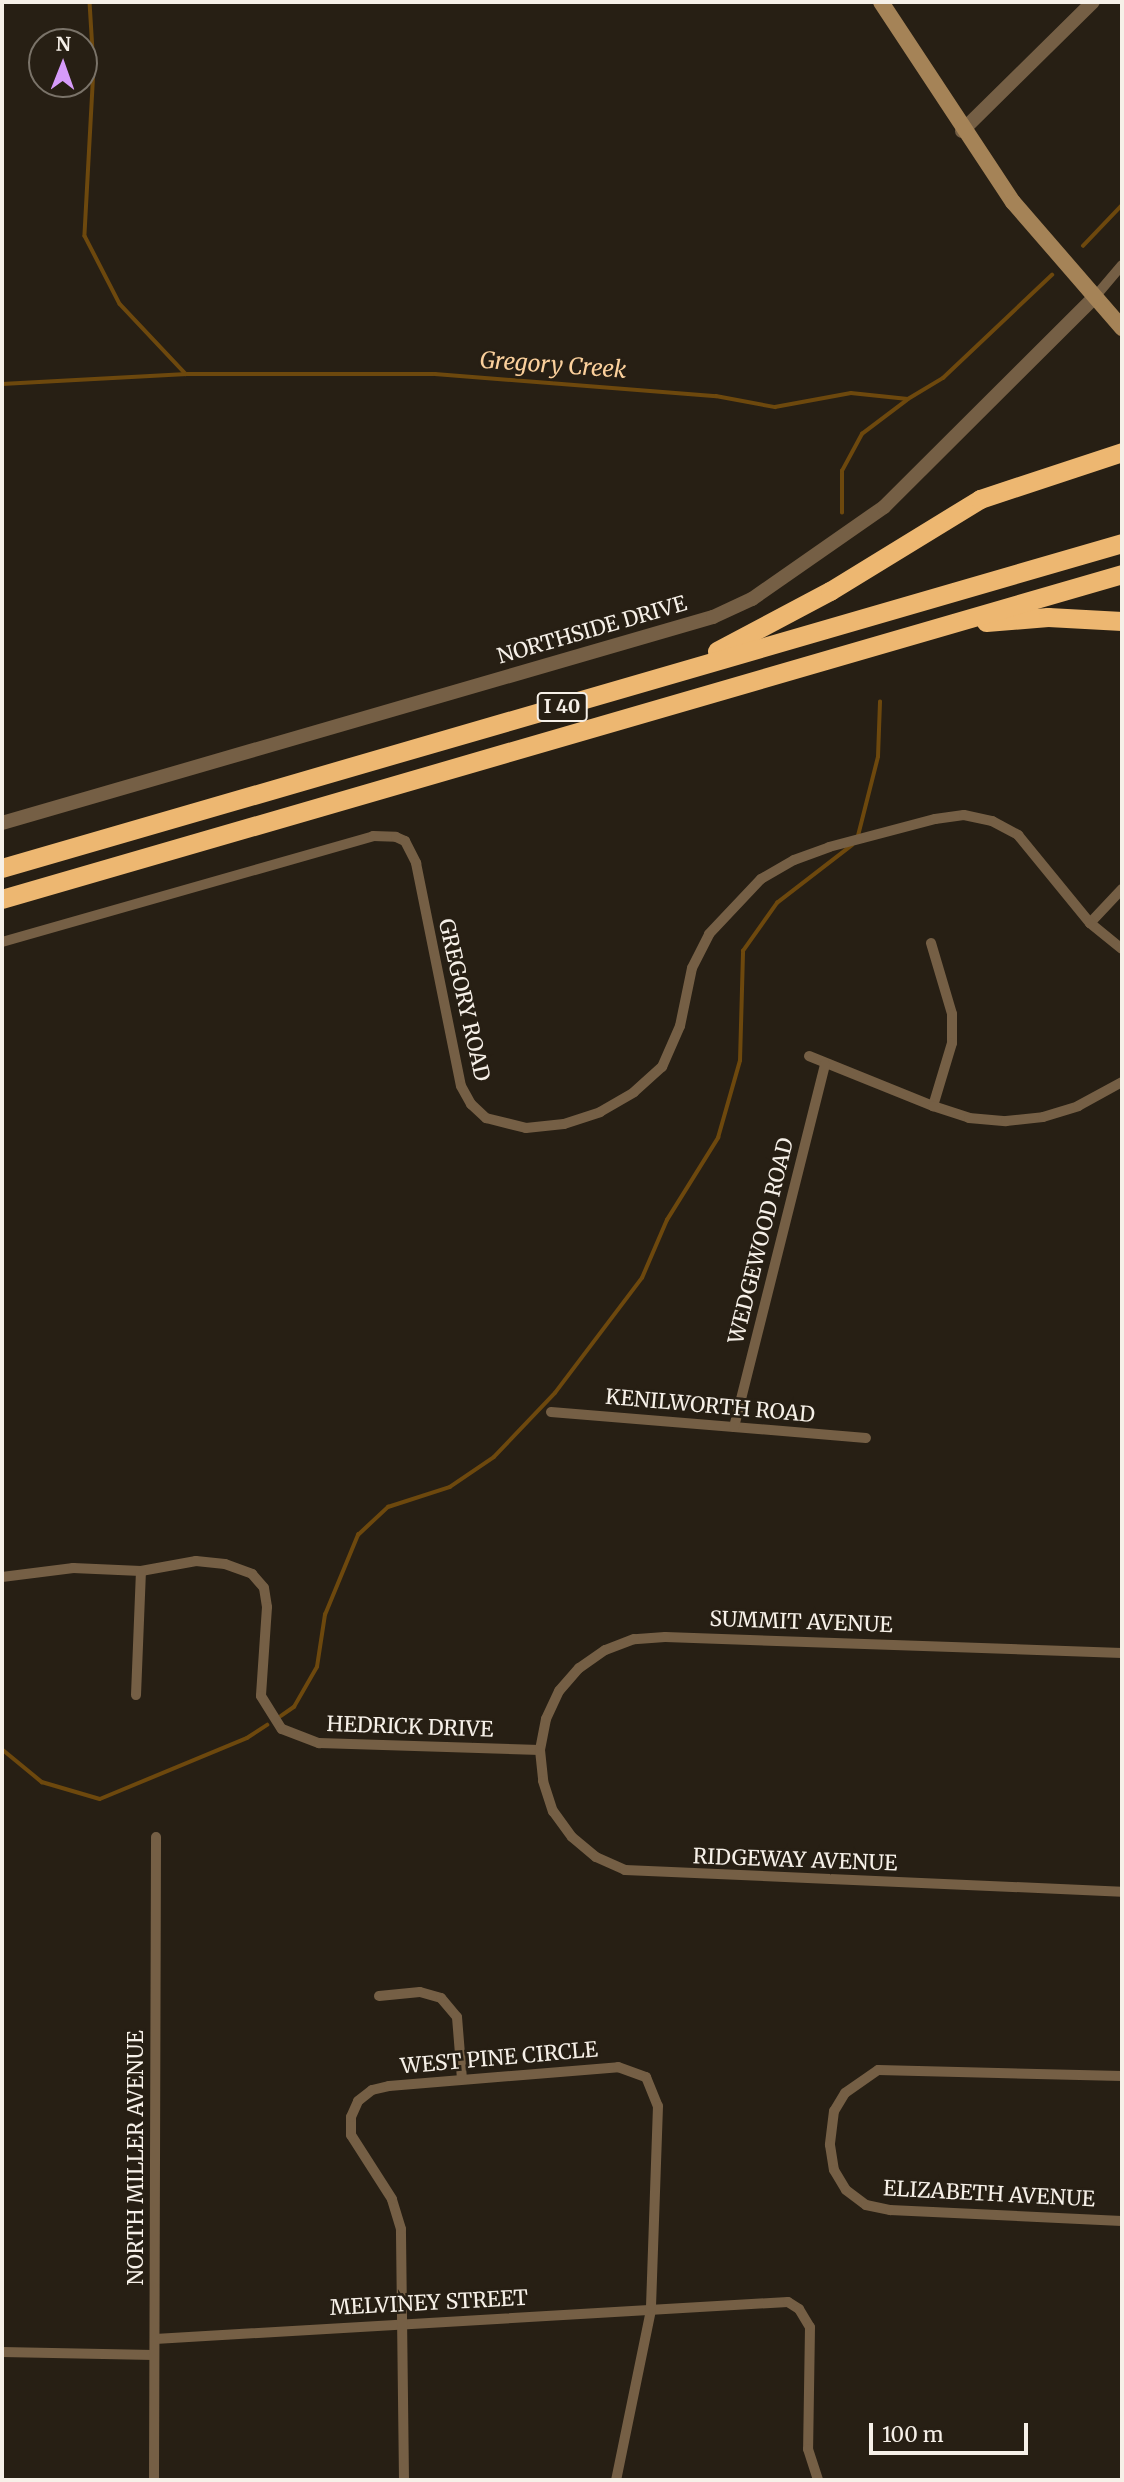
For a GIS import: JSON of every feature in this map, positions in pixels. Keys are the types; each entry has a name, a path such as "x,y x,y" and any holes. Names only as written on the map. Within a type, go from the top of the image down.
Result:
{"highway":[{"path":"588,699 672,671 753,635 980,499 1122,452"},
{"name":"I 40","path":"2,868 1122,543"},
{"name":"I 40","path":"2,899 1122,574"},
{"path":"916,634 982,622 1048,617 1122,621"}],"main road":[{"path":"881,2 962,131 1013,202 1122,328"}],"street":[{"path":"962,131 1093,2"},
{"path":"1094,298 1122,265"},
{"name":"NORTHSIDE DRIVE","path":"2,823 713,617 752,599 884,507 1094,298"},
{"name":"GREGORY ROAD","path":"2,942 373,836 396,837 405,841 416,863 461,1086 471,1104 486,1118 526,1128 564,1124 600,1112 634,1092 662,1067 674,1048 692,968 709,934 732,904 761,879 794,860 935,818 964,815 992,821 1018,835 1039,855 1090,923 1122,949"},
{"path":"1090,923 1122,889"},
{"path":"931,943 952,1014 952,1043 933,1107"},
{"path":"809,1056 933,1107 981,1119 1043,1117 1078,1106 1122,1082"},
{"name":"WEDGEWOOD ROAD","path":"734,1427 825,1064"},
{"name":"KENILWORTH ROAD","path":"551,1412 866,1438"},
{"name":"HEDRICK DRIVE","path":"2,1577 73,1569 141,1572 197,1561 252,1574 264,1588 267,1607 261,1696 282,1730 299,1740 540,1750"},
{"path":"136,1695 141,1572"},
{"name":"SUMMIT AVENUE","path":"540,1750 546,1719 559,1691 596,1656 634,1639 1122,1653"},
{"name":"RIDGEWAY AVENUE","path":"540,1750 550,1801 572,1837 596,1857 625,1870 1122,1892"},
{"name":"NORTH MILLER AVENUE","path":"154,2480 156,1837"},
{"path":"379,1996 420,1992 441,1998 457,2017 462,2079"},
{"name":"WEST PINE CIRCLE","path":"404,2480 398,2213 351,2135 351,2117 358,2101 372,2090 462,2079 618,2067 646,2077 658,2106 651,2310 616,2480"},
{"name":"ELIZABETH AVENUE","path":"1122,2076 878,2070 845,2092 832,2123 834,2169 846,2190 866,2204 890,2210 1122,2221"},
{"name":"MELVINEY STREET","path":"155,2339 402,2322 651,2310 774,2300 788,2302 805,2318 812,2344 808,2449 818,2480"},
{"path":"2,2352 154,2355"}],"waterway":[{"path":"90,2 94,68 85,236 120,304 186,374"},
{"name":"Gregory Creek","path":"1083,246 1122,205"},
{"name":"Gregory Creek","path":"2,384 187,374 435,374 716,396 775,407 851,393 908,399 943,378 1052,275"},
{"path":"842,513 842,471 862,434 907,400"},
{"path":"858,836 878,757 880,702"},
{"path":"281,1716 294,1707 317,1667 325,1615 358,1535 388,1507 450,1487 494,1457 555,1393 642,1278 667,1220 718,1138 740,1061 743,951 777,903 852,845"},
{"path":"2,1749 42,1782 100,1799 247,1738 267,1725"}]}
